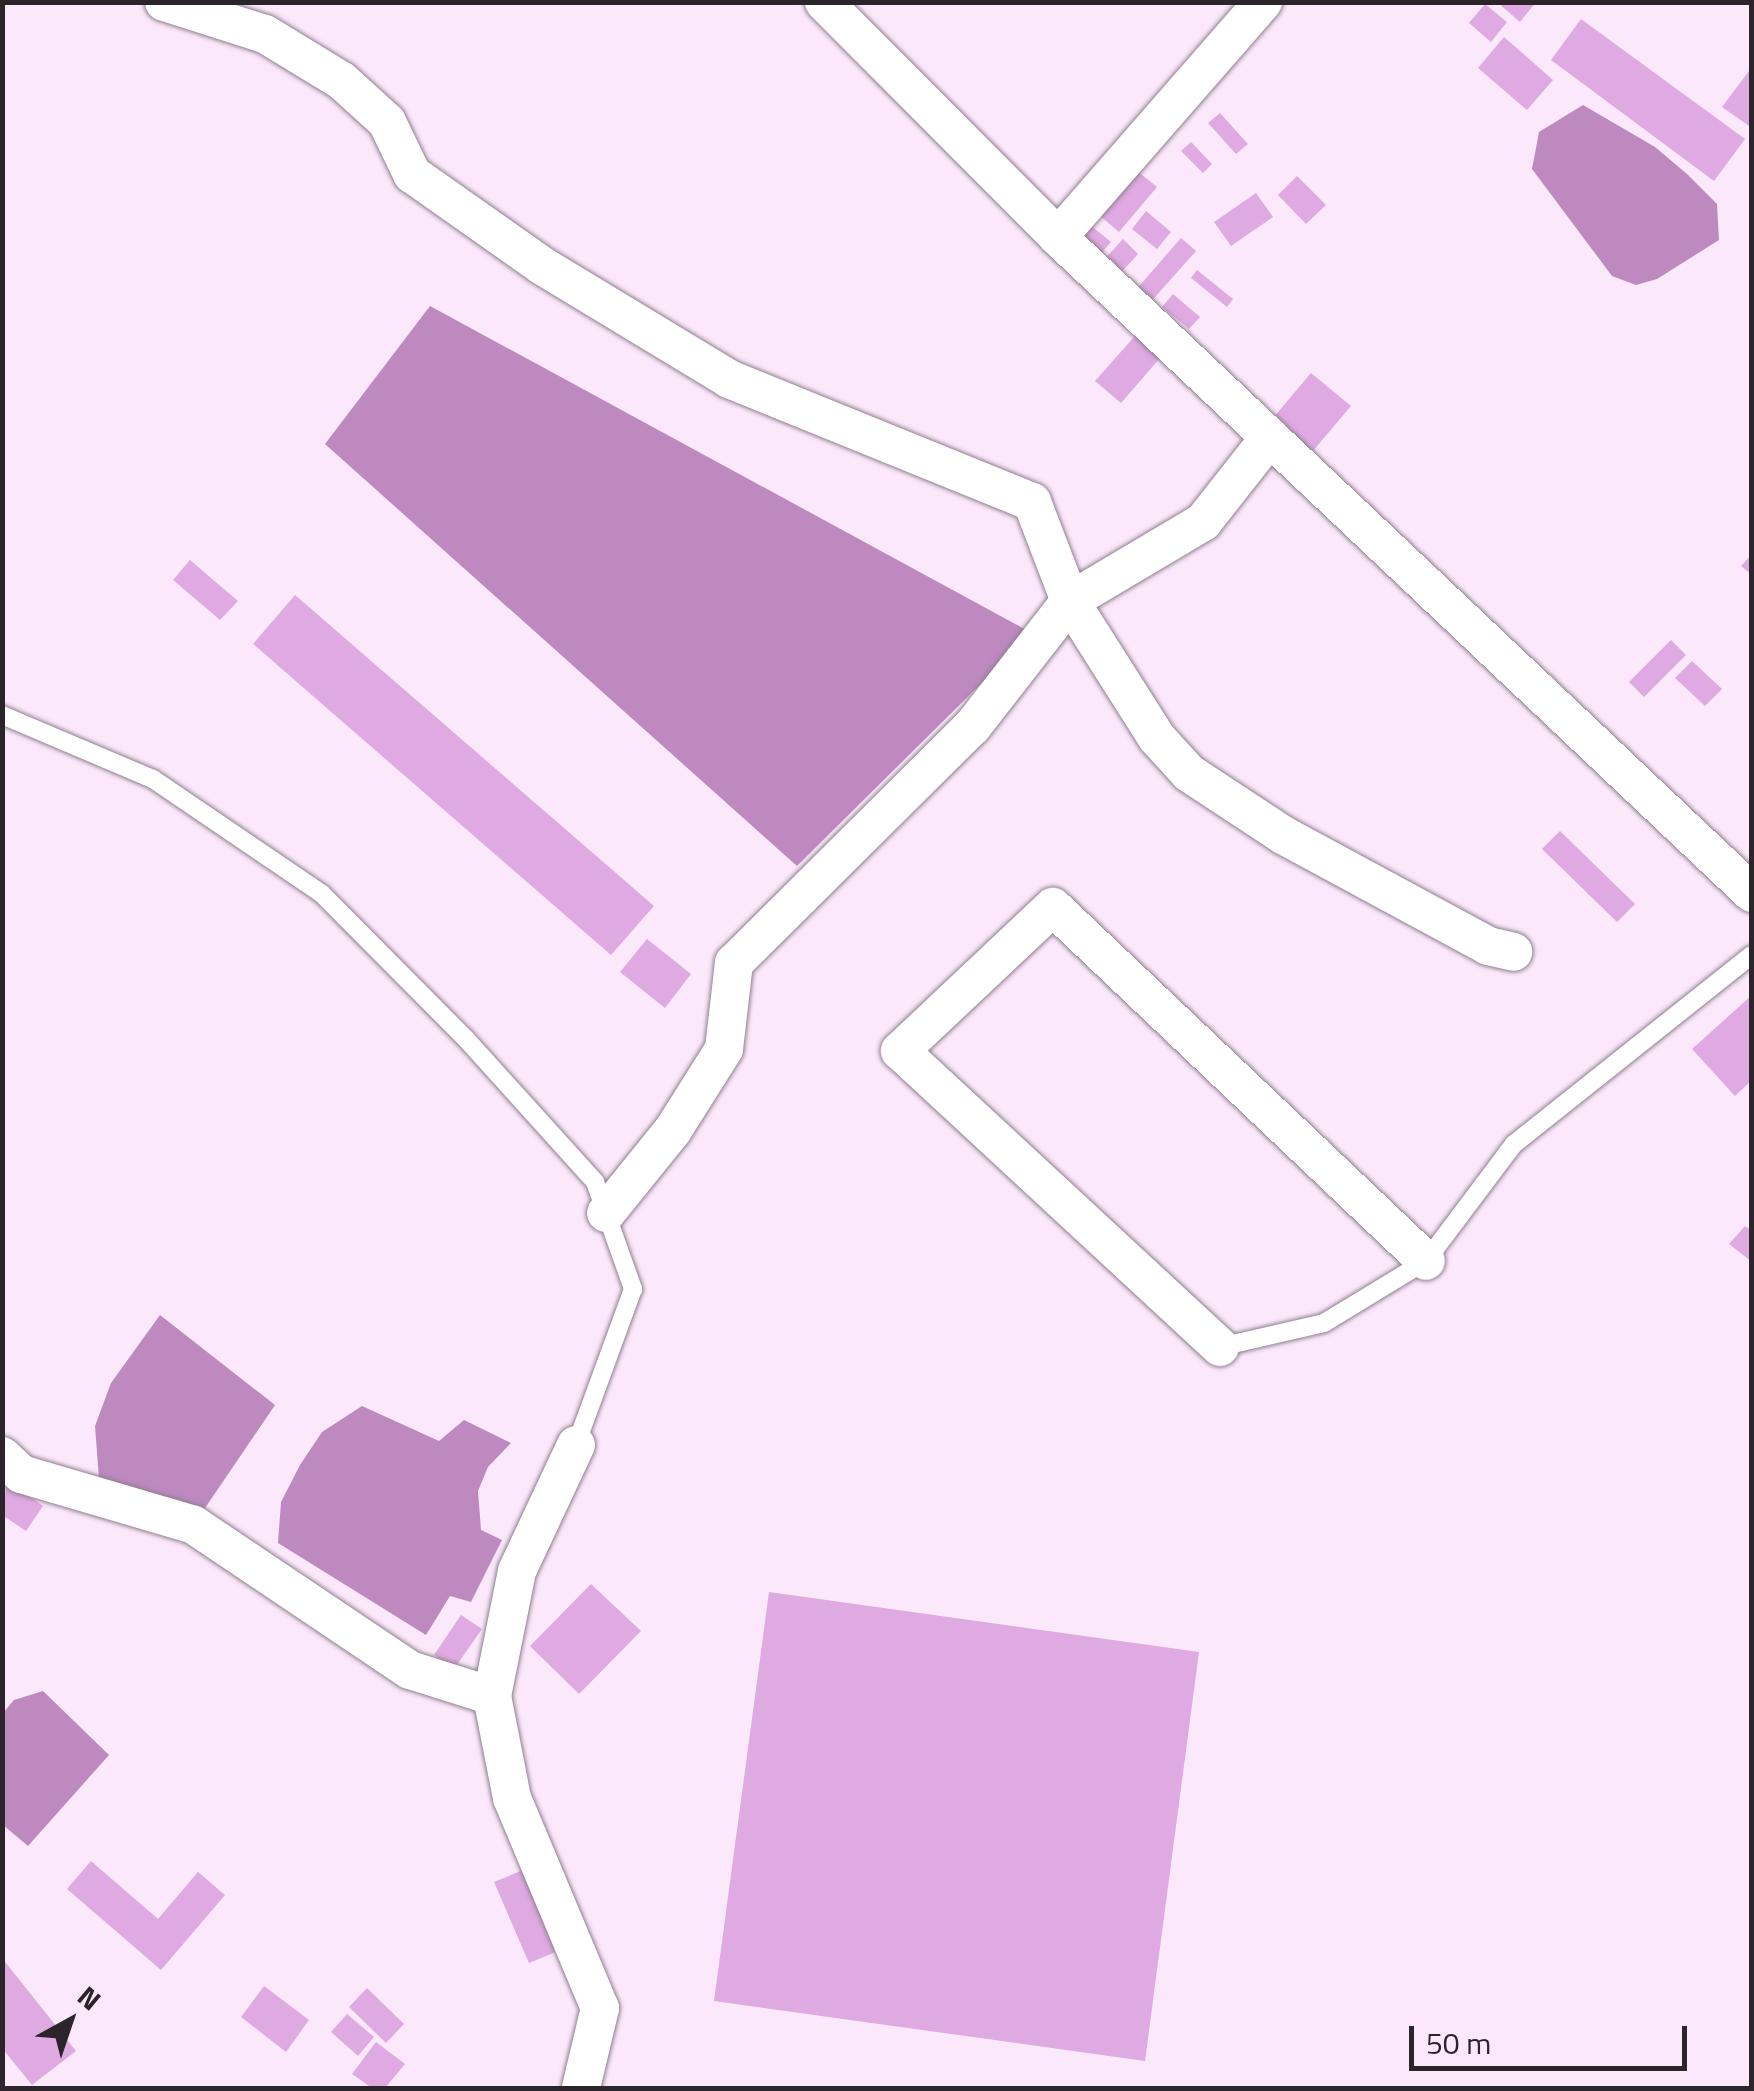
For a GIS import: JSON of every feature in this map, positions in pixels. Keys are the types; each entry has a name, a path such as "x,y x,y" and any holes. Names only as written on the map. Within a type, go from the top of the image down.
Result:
{"street":[{"path":"164,2 265,34 342,81 387,122 412,174 541,265 729,378 1032,502 1070,601 1157,738 1189,773 1283,836 1488,946 1514,952"},
{"path":"824,2 1058,237 1752,893"},
{"path":"1058,237 1263,2"},
{"path":"606,1213 673,1130 724,1049 734,963 972,727 1070,601 1204,522 1270,437"},
{"path":"1220,1347 900,1050 1053,907 1426,1261"},
{"path":"576,1445 517,1571 492,1696 512,1798 600,2008 582,2088"},
{"path":"2,1456 22,1474 194,1525 410,1670 492,1696"}],"lane":[{"path":"2,715 153,779 322,894 466,1039 595,1182 633,1290 576,1445"},
{"path":"1220,1347 1324,1323 1426,1261 1514,1144 1752,955"}],"shaded area":[{"path":"1583,105 1655,147 1687,174 1717,204 1719,240 1657,279 1636,285 1612,276 1532,169 1539,132"},
{"path":"430,306 1032,633 797,866 325,444"},
{"path":"160,1315 275,1405 203,1511 99,1479 95,1426 111,1383"},
{"path":"362,1406 439,1441 464,1420 511,1443 488,1467 478,1491 481,1530 502,1540 471,1602 450,1596 426,1635 278,1543 281,1502 300,1465 322,1432"},
{"path":"43,1691 109,1755 28,1846 3,1825 3,1713 14,1700"}],"building":[{"path":"1497,2 1536,2 1520,22"},
{"path":"1485,4 1507,22 1491,42 1469,23"},
{"path":"1581,19 1745,139 1714,181 1551,60"},
{"path":"1504,37 1553,80 1527,110 1478,68"},
{"path":"1752,67 1752,128 1722,107"},
{"path":"1220,113 1248,144 1236,154 1208,123"},
{"path":"1191,142 1212,164 1203,173 1181,151"},
{"path":"1136,170 1157,187 1119,232 1099,215"},
{"path":"1297,176 1326,205 1306,224 1278,195"},
{"path":"1256,193 1273,217 1231,246 1214,222"},
{"path":"1146,211 1171,232 1157,249 1132,229"},
{"path":"1089,224 1111,242 1098,257 1077,238"},
{"path":"1181,238 1196,251 1148,305 1134,292"},
{"path":"1123,239 1138,254 1117,277 1101,263"},
{"path":"1197,270 1233,299 1227,307 1191,278"},
{"path":"1173,294 1200,317 1189,329 1162,307"},
{"path":"1135,336 1160,358 1121,403 1095,381"},
{"path":"1311,373 1351,406 1312,452 1273,418"},
{"path":"1752,554 1752,575 1741,566"},
{"path":"190,560 238,601 220,620 173,580"},
{"path":"295,595 654,906 611,955 253,644"},
{"path":"1671,640 1686,655 1644,697 1629,682"},
{"path":"1692,661 1722,689 1705,706 1675,678"},
{"path":"1560,831 1635,904 1617,922 1542,849"},
{"path":"647,939 691,974 665,1008 620,972"},
{"path":"1752,995 1752,1080 1735,1096 1692,1049"},
{"path":"1745,1226 1752,1231 1752,1262 1729,1244"},
{"path":"7,1481 43,1506 26,1531 2,1515"},
{"path":"591,1584 641,1631 579,1694 530,1646"},
{"path":"769,1592 1199,1652 1145,2061 714,2001"},
{"path":"461,1615 482,1629 454,1669 434,1655"},
{"path":"91,1861 158,1919 198,1872 225,1895 161,1970 67,1889"},
{"path":"523,1870 558,1951 529,1963 494,1882"},
{"path":"2,1958 76,2051 32,2085 2,2048"},
{"path":"264,1986 309,2020 286,2052 241,2017"},
{"path":"367,1988 404,2024 386,2043 349,2007"},
{"path":"347,2014 374,2037 358,2056 331,2032"},
{"path":"376,2042 405,2064 385,2088 372,2088 352,2074"}]}
